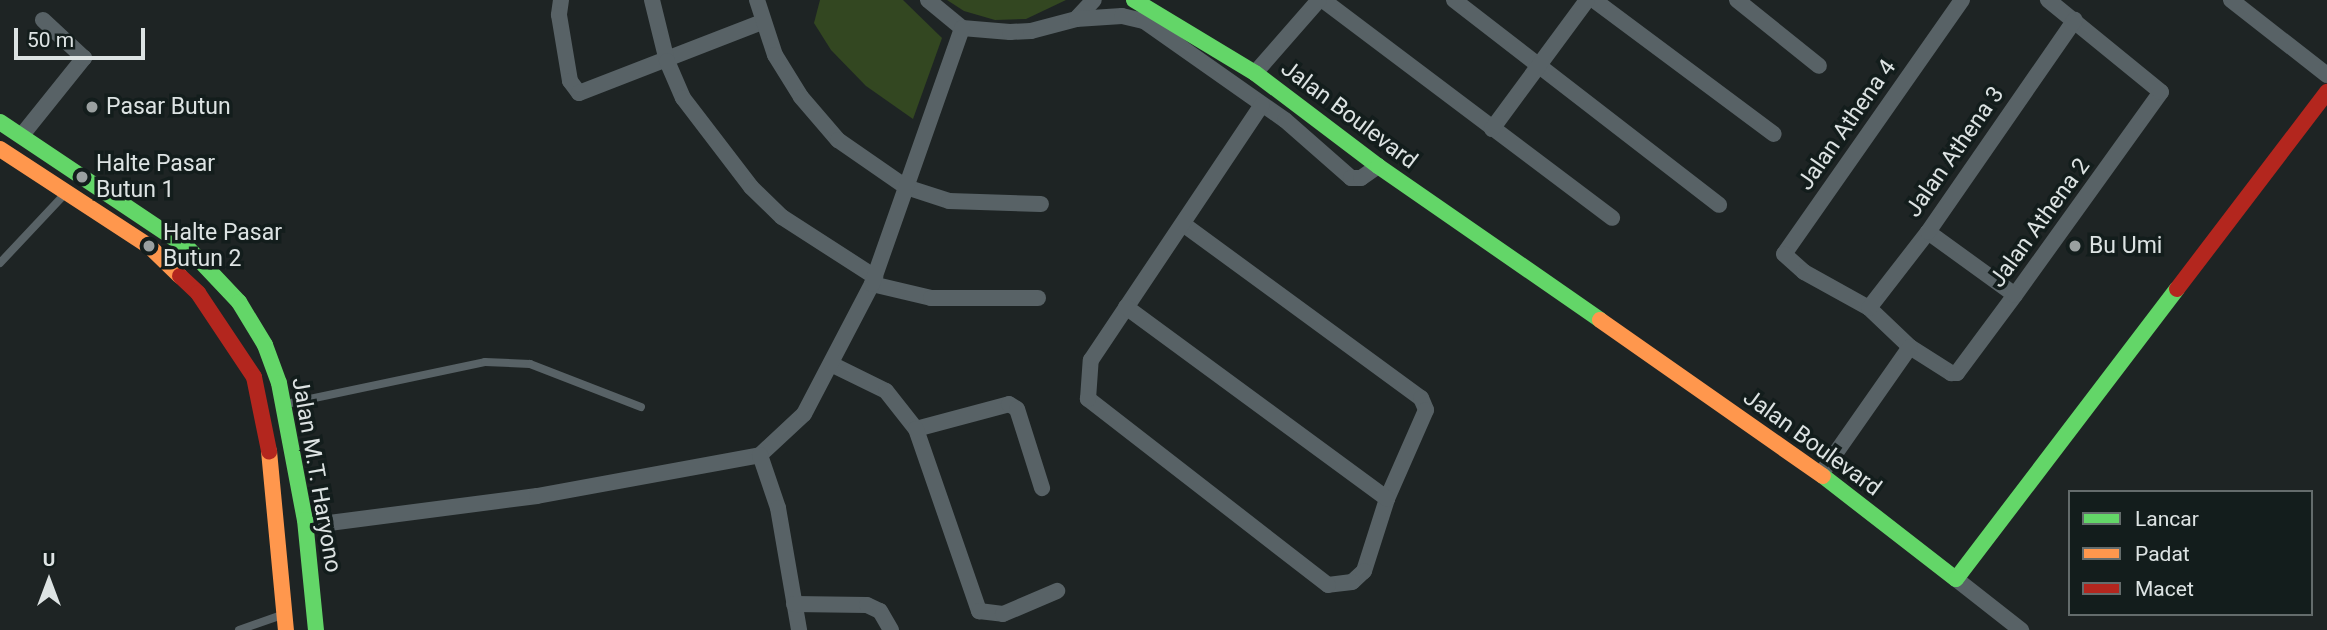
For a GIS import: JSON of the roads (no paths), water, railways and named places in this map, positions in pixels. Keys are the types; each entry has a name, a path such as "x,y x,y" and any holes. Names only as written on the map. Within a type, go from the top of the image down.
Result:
{"main road":[{"name":"Jalan Boulevard","path":"1134,0 1255,73 1378,166 1821,474 1956,579"},
{"path":"1956,579 2327,92"},
{"name":"Jalan M.T. Haryono","path":"0,122 187,247 249,318 265,345 284,405 306,526 316,630"},
{"name":"Jalan M.T. Haryono","path":"0,149 149,246 198,293 240,351 254,377 269,451 285,622"}],"street":[{"path":"561,0 559,15 570,81 579,93 762,22"},
{"path":"652,0 667,61 683,98 751,187 782,216 873,281 931,298 1038,298"},
{"path":"757,0 775,55 801,97 838,140 906,187 949,201 1041,204"},
{"path":"928,0 962,28 1031,31 1076,19 1122,16 1144,21 1262,105 1351,178 1362,178 1378,166"},
{"path":"1076,19 1094,0"},
{"path":"1255,73 1321,0 1612,218"},
{"path":"1454,0 1719,205"},
{"path":"1492,129 1587,0"},
{"path":"1594,0 1774,134"},
{"path":"1737,0 1819,66"},
{"name":"Jalan Athena 4","path":"1869,308 1804,272 1784,254 1962,0"},
{"path":"2048,0 2075,20"},
{"path":"2231,0 2327,75"},
{"path":"22,135 84,58 43,20"},
{"name":"Jalan Athena 2","path":"1910,347 1946,371 1957,373 2160,95 2161,88 2075,20"},
{"name":"Jalan Athena 3","path":"1869,308 1928,232 2075,20"},
{"path":"306,526 537,496 760,455 804,414 873,281 962,28"},
{"path":"1183,224 1420,398 1426,418 1387,499 1364,570 1352,582 1328,585 1088,399 1091,360 1262,105"},
{"path":"1928,232 2015,295"},
{"path":"1126,307 1387,499"},
{"path":"1821,474 1910,347 1869,308"},
{"path":"831,364 886,391 916,429 979,611 1003,614 1057,591"},
{"path":"916,429 1009,404 1017,409 1042,488"},
{"path":"760,455 778,508 799,630"},
{"path":"1956,579 2021,630"},
{"path":"794,604 867,605 880,611 891,630"}],"lane":[{"path":"0,263 67,192"},
{"path":"284,405 485,362 530,364 641,407"},
{"path":"239,630 285,622"}],"place":[{"name":"Pasar Butun","path":"92,107"},
{"name":"Halte Pasar Butun 1","path":"82,177"},
{"name":"Halte Pasar Butun 2","path":"149,246"},
{"name":"Bu Umi","path":"2075,246"}]}
